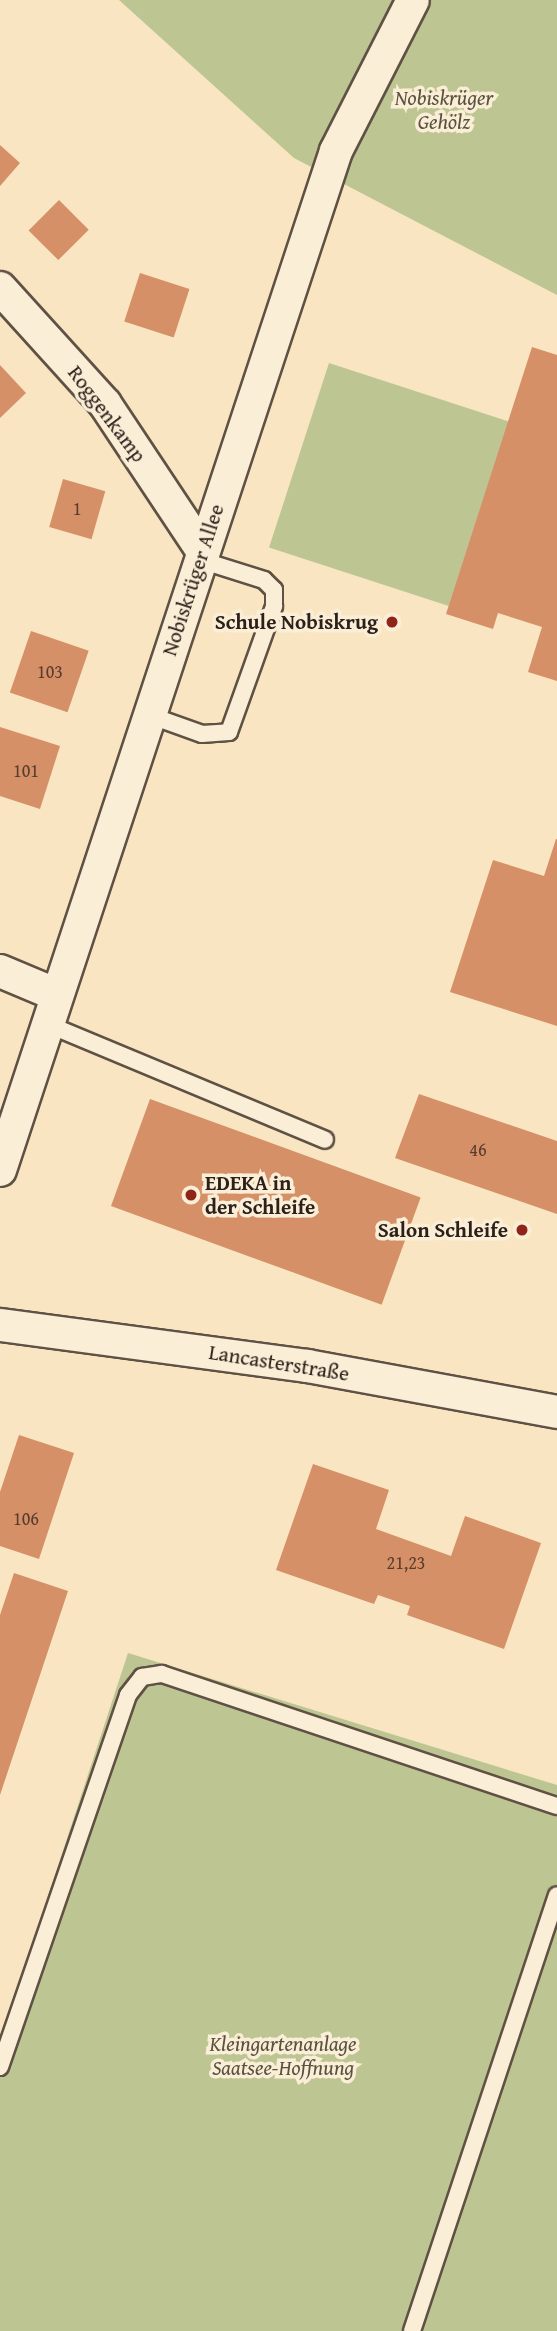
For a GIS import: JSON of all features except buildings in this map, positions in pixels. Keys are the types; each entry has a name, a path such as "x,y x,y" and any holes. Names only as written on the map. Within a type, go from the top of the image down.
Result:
{"street":[{"name":"Nobiskrüger Allee","path":"0,1170 336,151 413,0"},
{"name":"Roggenkamp","path":"0,288 105,404 201,555"},
{"path":"0,971 57,995"},
{"name":"Lancasterstraße","path":"0,1325 307,1366 557,1412"}],"lane":[{"path":"149,715 202,734 229,732 274,606 274,590 264,580 201,555"},
{"path":"47,1024 325,1140"},
{"path":"0,2067 5,2032 128,1695 142,1677 162,1674 557,1806"},
{"path":"412,2331 557,1896"}],"green space":[{"name":"Nobiskrüger Gehölz","path":"119,0 557,0 557,295 294,158"},
{"path":"329,363 509,421 449,606 269,548"},
{"name":"Kleingartenanlage Saatsee-Hoffnung","path":"128,1653 557,1785 557,2331 0,2331 0,2042"}],"place":[{"name":"Schule Nobiskrug","path":"392,622"},
{"name":"EDEKA in der Schleife","path":"191,1195"},
{"name":"Salon Schleife","path":"522,1230"}]}
